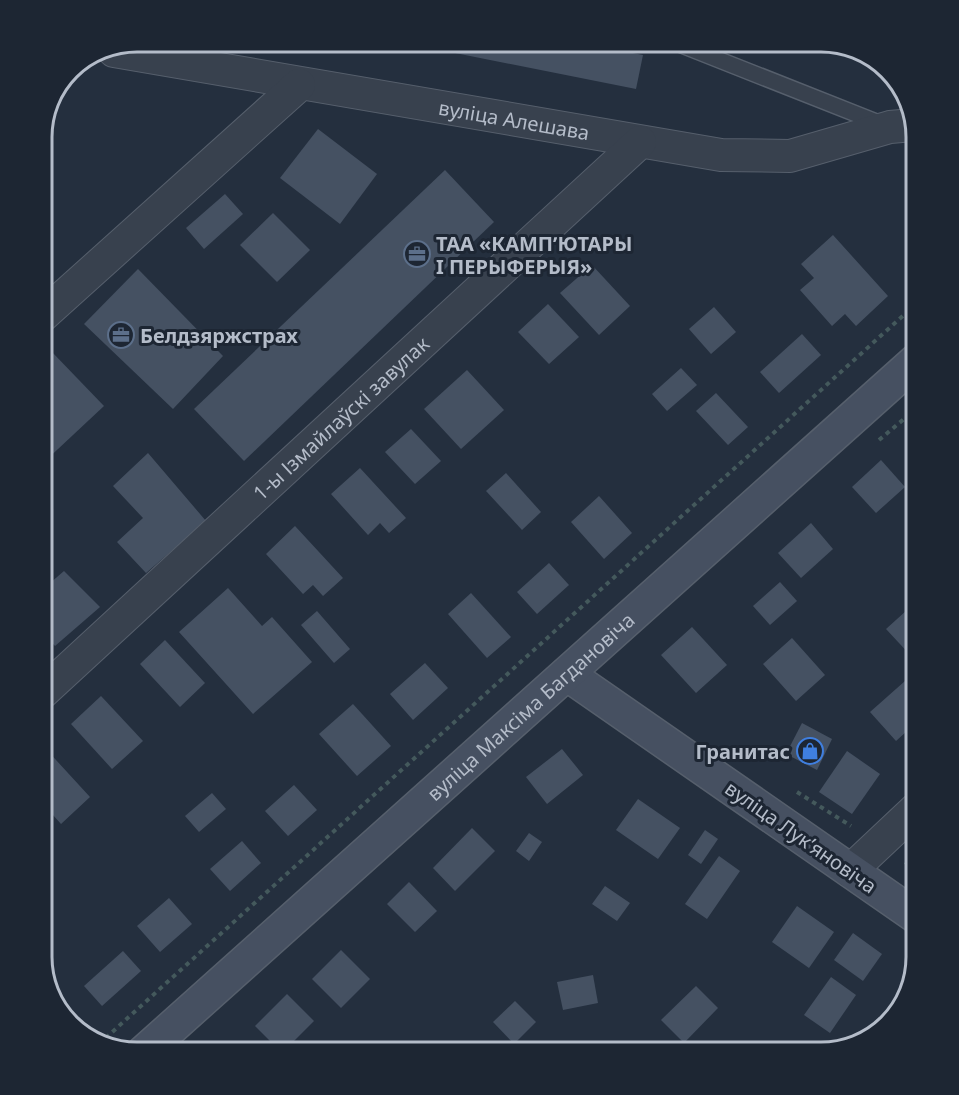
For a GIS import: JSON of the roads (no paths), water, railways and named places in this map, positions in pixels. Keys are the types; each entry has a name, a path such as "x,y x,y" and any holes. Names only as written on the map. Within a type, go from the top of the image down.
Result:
{"main road":[{"name":"вуліца Максіма Багдановіча","path":"155,1042 907,369"},
{"name":"вуліца Лукʼяновіча","path":"567,674 907,910"}],"street":[{"name":"вуліца Алешава","path":"127,53 299,85 721,155 773,158 790,156 901,126"},
{"path":"53,306 299,85"},
{"name":"1-ы Ізмайлаўскі завулак","path":"52,683 640,142"},
{"path":"850,871 907,817"}],"lane":[{"path":"703,53 901,126"}],"place":[{"name":"ТАА «КАМПʼЮТАРЫ I ПЕРЫФЕРЫЯ»","path":"417,254"},
{"name":"Белдзяржстрах","path":"121,335"},
{"name":"Гранитас","path":"810,751"}]}
